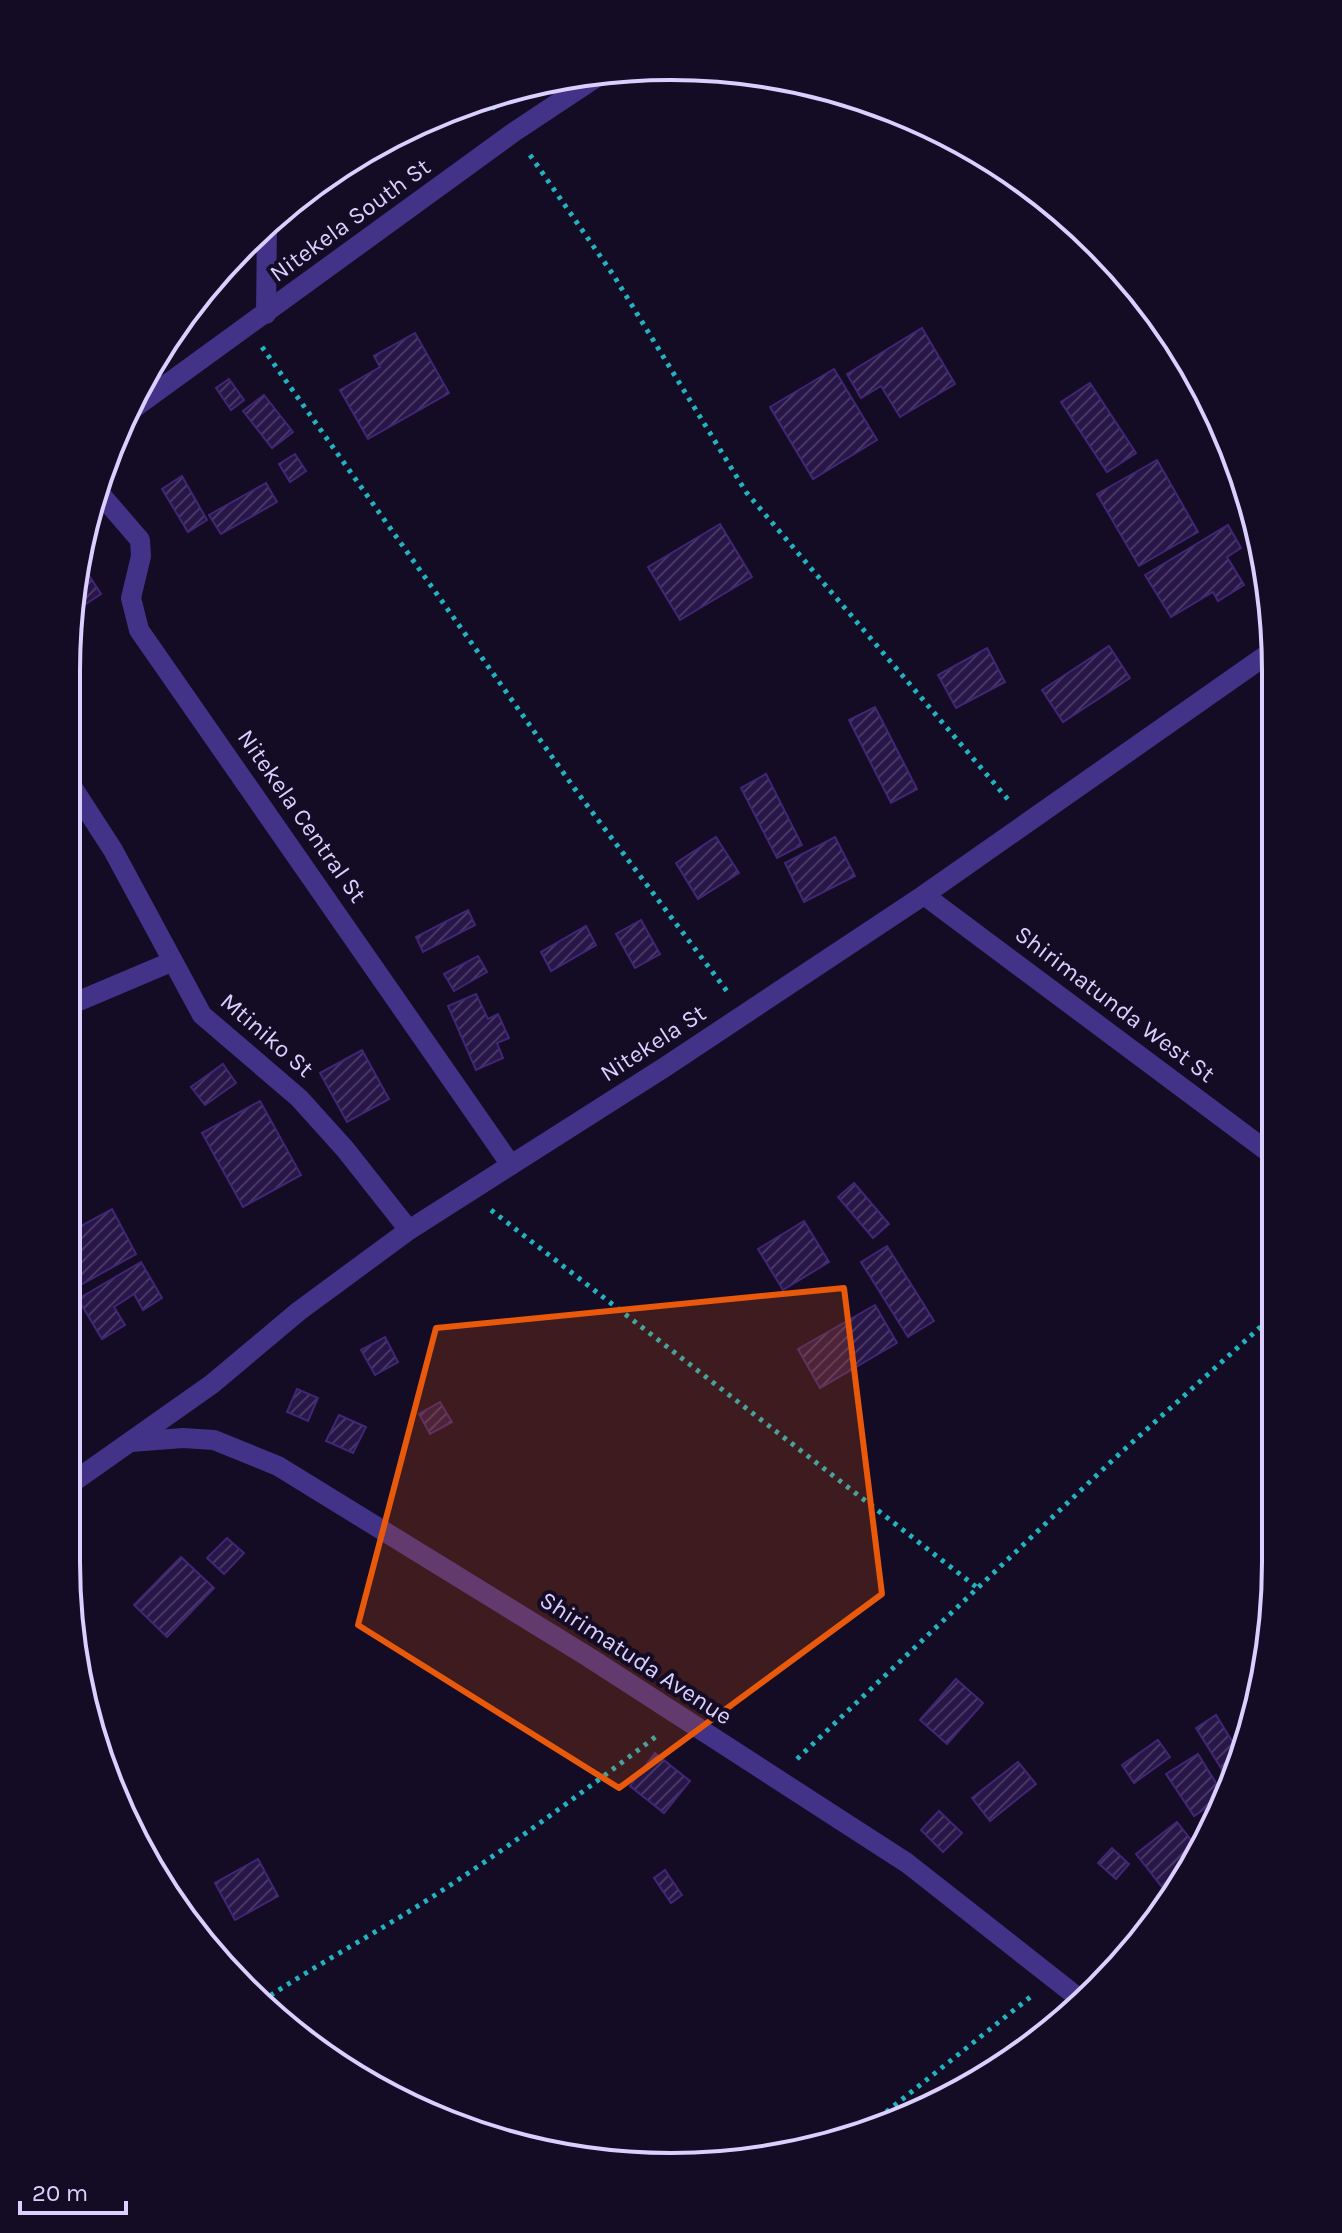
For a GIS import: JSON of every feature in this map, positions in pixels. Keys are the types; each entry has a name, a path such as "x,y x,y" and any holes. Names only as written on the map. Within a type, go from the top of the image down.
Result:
{"street":[{"name":"Nitekela South St","path":"147,399 514,132 582,87"},
{"path":"266,314 267,240"},
{"name":"Nitekela Central St","path":"105,500 140,540 141,556 131,598 139,630 511,1165"},
{"name":"Nitekela St","path":"80,1477 212,1384 299,1311 409,1230 924,895 1262,658"},
{"name":"Mtiniko St","path":"80,799 113,850 202,1015 299,1098 345,1149 409,1230"},
{"name":"Shirimatunda West St","path":"924,895 1262,1147"},
{"path":"80,1000 171,962"},
{"name":"Shirimatuda Avenue","path":"129,1442 183,1438 214,1440 278,1466 590,1658 907,1863 1074,1994"}],"path":[{"path":"514,132 614,276 746,492 1028,822"},
{"path":"248,327 577,792 744,1014"},
{"path":"468,1192 979,1589"},
{"path":"776,1778 1116,1457 1262,1326"},
{"path":"270,1996 428,1900 524,1835 681,1718"},
{"path":"886,2112 1054,1979"}],"highlighted area":[{"path":"844,1288 882,1594 619,1788 358,1625 436,1328"}],"building":[{"path":"922,328 955,384 900,417 881,386 861,398 847,374"},
{"path":"415,333 449,393 368,439 340,390 380,367 374,356"},
{"path":"834,369 877,440 813,479 770,407"},
{"path":"229,379 244,400 231,410 216,388"},
{"path":"1090,383 1136,453 1107,472 1061,402"},
{"path":"264,395 293,432 272,448 243,411"},
{"path":"295,454 306,471 290,482 279,464"},
{"path":"1157,460 1198,532 1139,566 1097,494"},
{"path":"182,476 207,520 188,532 162,489"},
{"path":"266,483 277,502 221,534 209,515"},
{"path":"720,524 752,577 680,620 648,567"},
{"path":"1228,525 1241,548 1227,557 1244,585 1218,601 1213,592 1171,617 1145,575"},
{"path":"88,574 101,594 84,605"},
{"path":"1109,646 1130,678 1063,722 1042,690"},
{"path":"987,648 1005,682 956,708 938,675"},
{"path":"875,707 917,789 891,803 849,720"},
{"path":"766,774 802,845 777,858 741,788"},
{"path":"716,837 739,873 698,899 676,863"},
{"path":"835,837 855,876 804,902 785,863"},
{"path":"468,910 475,925 423,952 416,937"},
{"path":"641,920 660,954 635,968 616,934"},
{"path":"586,926 596,945 551,971 541,952"},
{"path":"478,956 487,972 454,991 444,974"},
{"path":"476,994 488,1019 498,1014 509,1038 497,1043 503,1058 476,1070 448,1006"},
{"path":"362,1050 389,1099 347,1122 320,1073"},
{"path":"223,1064 236,1083 205,1105 191,1087"},
{"path":"260,1101 301,1175 243,1207 202,1133"},
{"path":"854,1183 889,1224 873,1238 838,1197"},
{"path":"112,1209 136,1254 80,1285 80,1226"},
{"path":"804,1221 829,1262 783,1290 758,1249"},
{"path":"887,1246 934,1321 908,1337 861,1262"},
{"path":"141,1262 162,1298 143,1310 134,1294 114,1307 125,1325 102,1339 80,1298"},
{"path":"875,1305 897,1343 820,1388 798,1349"},
{"path":"385,1337 398,1362 375,1375 361,1350"},
{"path":"297,1389 318,1398 308,1421 287,1412"},
{"path":"440,1402 452,1422 430,1434 419,1414"},
{"path":"339,1415 366,1427 353,1453 326,1441"},
{"path":"227,1538 244,1553 224,1574 207,1558"},
{"path":"181,1557 214,1588 167,1637 134,1605"},
{"path":"956,1679 983,1703 947,1744 920,1720"},
{"path":"1216,1715 1234,1744 1223,1772 1196,1728"},
{"path":"1158,1740 1170,1757 1134,1783 1122,1765"},
{"path":"655,1753 690,1781 664,1813 630,1786"},
{"path":"1198,1754 1218,1786 1209,1806 1194,1816 1166,1774"},
{"path":"1018,1762 1036,1784 990,1821 972,1798"},
{"path":"939,1811 962,1833 943,1852 921,1830"},
{"path":"1177,1822 1192,1841 1162,1887 1136,1854"},
{"path":"1112,1848 1129,1864 1116,1879 1098,1863"},
{"path":"258,1859 278,1896 235,1920 215,1883"},
{"path":"665,1870 682,1895 671,1903 654,1878"}]}
